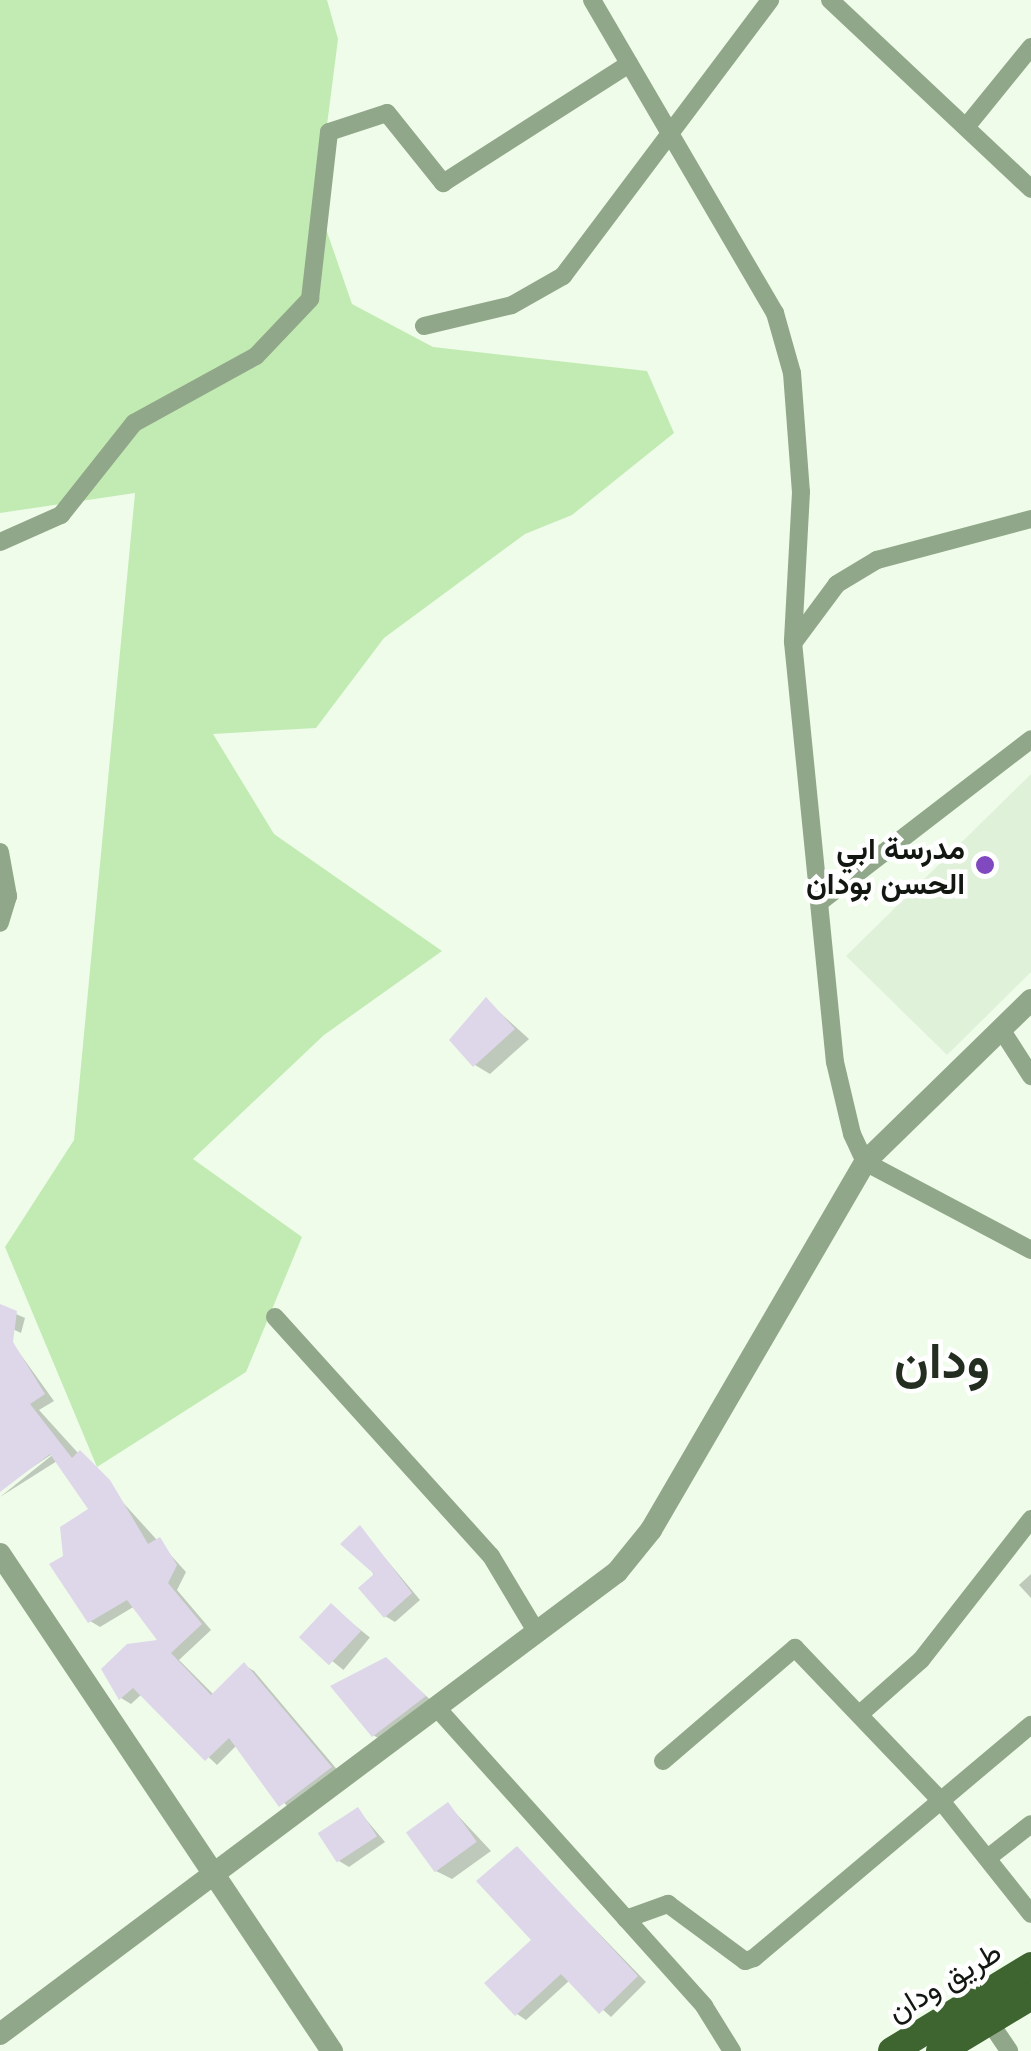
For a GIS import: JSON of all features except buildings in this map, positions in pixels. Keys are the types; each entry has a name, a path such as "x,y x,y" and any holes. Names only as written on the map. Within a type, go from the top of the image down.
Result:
{"main road":[{"name":"طريق ودان","path":"892,2051 1031,1966"},
{"name":"طريق ودان","path":"940,2051 1031,1996"}],"street":[{"path":"592,0 670,126 775,313 792,373 801,492 793,642 835,1062 864,1162 1031,1250"},
{"path":"424,326 512,305 563,276 670,126 770,0"},
{"path":"830,0 1031,189"},
{"path":"966,128 1031,47"},
{"path":"0,542 61,515 134,422 256,356 310,299 329,132 387,113 442,183 629,64"},
{"path":"793,642 838,584 876,560 1031,519"},
{"path":"821,901 1031,739"},
{"path":"0,852 8,896 0,923"},
{"path":"0,2034 617,1572 651,1530 864,1162 1031,1000"},
{"path":"1001,1030 1031,1076"},
{"path":"274,1317 490,1556 536,1632"},
{"path":"861,1713 922,1660 1031,1519"},
{"path":"0,1554 332,2051"},
{"path":"663,1760 795,1648 942,1802 1031,1914"},
{"path":"437,1708 626,1919 732,2051"},
{"path":"626,1919 668,1904 745,1961 754,1958 1031,1725"},
{"path":"989,1857 1031,1824"},
{"path":"989,2021 1009,2051"}],"shaded area":[{"name":"مدرسة ابي الحسن بودان","path":"1031,774 1031,972 947,1055 846,956"}],"green space":[{"path":"0,0 327,0 338,39 317,203 352,304 433,347 647,371 674,433 572,515 525,534 384,638 316,728 213,734 274,834 442,951 324,1035 193,1159 302,1237 246,1372 97,1467 5,1247 74,1140 135,493 0,513"}],"place":[{"name":"مدرسة ابي الحسن بودان","path":"985,865"}],"district":[{"name":"ودان","path":"942,1360"}]}
